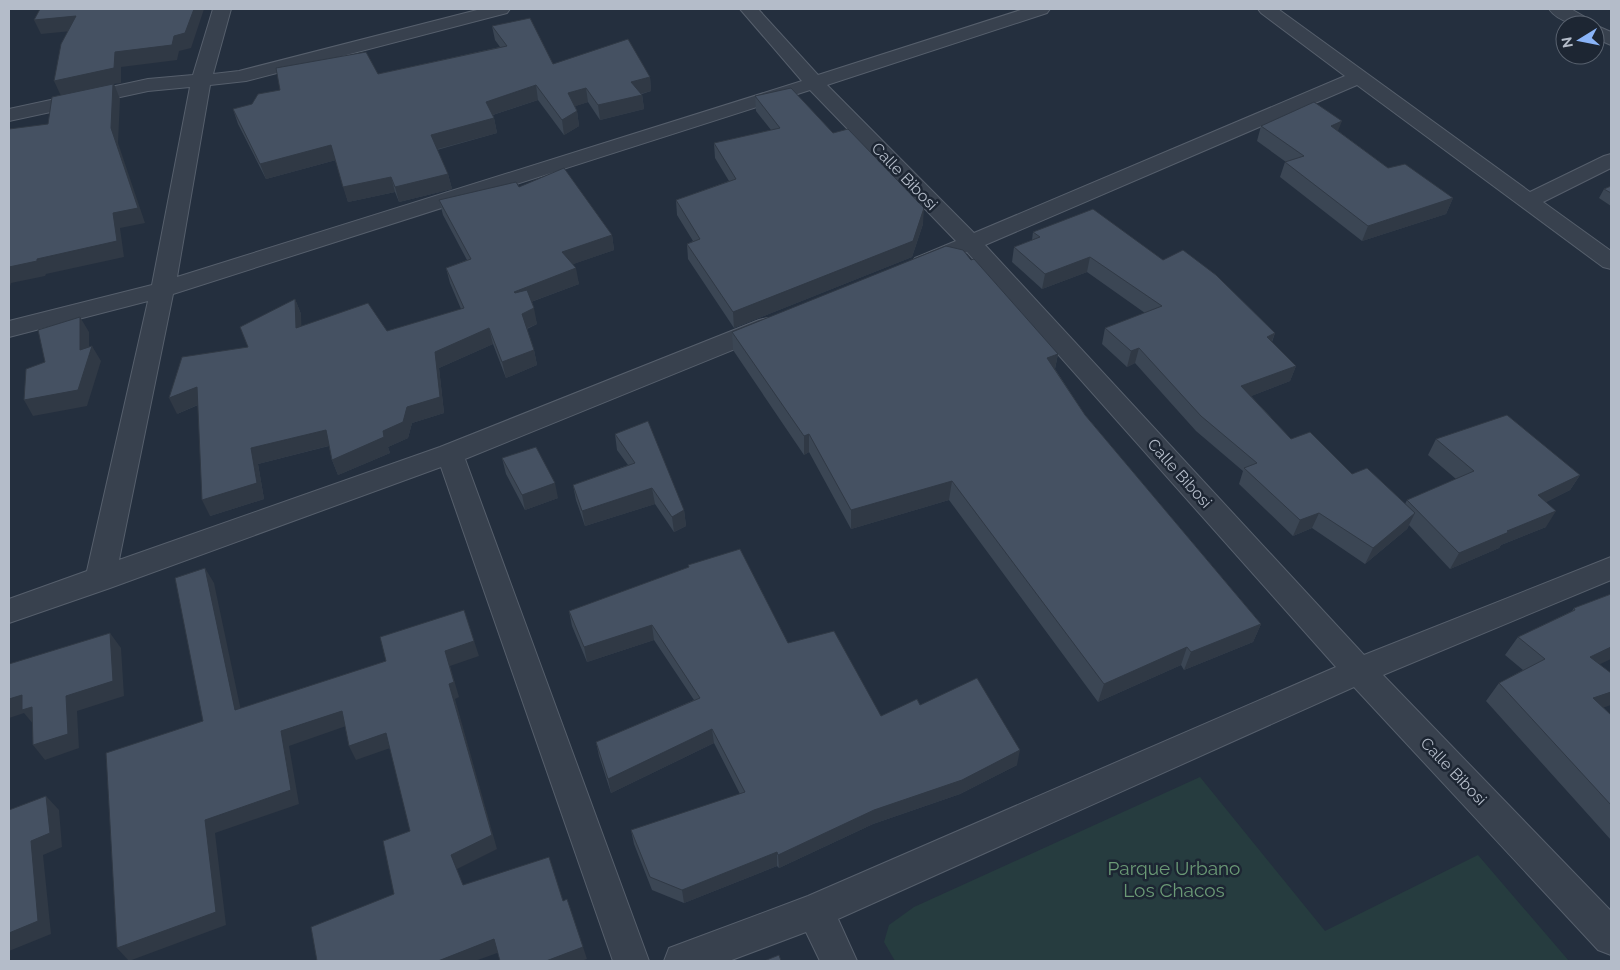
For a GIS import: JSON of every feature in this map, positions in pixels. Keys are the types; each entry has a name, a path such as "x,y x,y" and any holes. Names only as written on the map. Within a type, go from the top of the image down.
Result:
{"street":[{"path":"100,580 162,290 201,80 222,9"},
{"path":"9,116 148,85 239,77 500,9"},
{"name":"Calle Bibosi","path":"749,9 814,83 971,243 1359,671 1611,937"},
{"path":"9,329 162,290 1041,9"},
{"path":"1267,9 1611,262"},
{"path":"902,271 1359,77"},
{"path":"1528,201 1611,160"},
{"path":"9,611 450,454 785,319"},
{"path":"450,454 631,961"},
{"path":"682,961 815,911 1359,671 1611,568"},
{"path":"815,911 839,961"}],"green space":[{"name":"Parque Urbano Los Chacos","path":"1200,777 1325,931 1478,855 1569,961 895,961 884,942 889,925 914,907"}],"building":[{"path":"40,9 194,9 185,33 174,36 172,45 115,52 114,68 54,81 61,44 76,16 34,20"},
{"path":"530,18 553,64 628,39 650,77 631,82 642,95 598,105 586,88 568,93 577,111 562,120 536,85 486,102 494,118 431,135 448,174 395,187 391,177 343,187 331,145 260,164 233,109 252,104 258,94 280,90 276,68 366,52 378,74 507,46 492,26"},
{"path":"113,84 111,128 138,208 113,213 117,241 9,267 9,129 48,124 52,97"},
{"path":"791,88 833,133 848,129 924,208 913,241 733,312 687,244 700,239 676,200 736,179 714,143 780,128 755,96"},
{"path":"1314,102 1342,121 1331,126 1388,168 1405,164 1453,198 1368,226 1285,162 1304,156 1261,126"},
{"path":"564,168 612,235 562,252 576,268 514,292 527,290 534,308 522,314 534,350 502,362 489,328 435,352 440,397 407,407 403,422 383,431 384,437 332,460 326,430 251,448 257,483 202,500 197,387 169,398 182,357 248,347 240,327 295,299 296,328 368,303 387,331 464,308 446,268 471,259 439,200 516,182 519,187"},
{"path":"1611,186 1611,193 1604,189"},
{"path":"1093,209 1163,260 1183,250 1216,275 1275,333 1267,337 1296,366 1241,386 1291,439 1310,432 1352,474 1367,468 1415,513 1373,548 1319,513 1300,520 1244,468 1257,463 1201,416 1139,348 1131,351 1105,328 1162,306 1090,257 1045,274 1014,247 1040,237 1033,232"},
{"path":"946,246 963,250 971,260 974,259 1058,354 1047,358 1085,415 1261,624 1191,652 1187,647 1104,684 952,481 851,510 809,434 804,436 732,332"},
{"path":"80,317 80,350 92,346 78,390 24,400 26,369 45,362 38,330"},
{"path":"1507,415 1580,475 1538,495 1556,511 1459,553 1407,500 1474,471 1436,439"},
{"path":"648,421 684,510 672,517 652,488 582,511 573,485 635,463 615,434"},
{"path":"536,447 555,483 522,495 502,458"},
{"path":"740,549 788,643 834,631 881,716 917,699 920,705 977,678 1020,750 962,780 874,810 778,855 777,852 682,890 650,877 631,830 745,792 712,729 608,779 596,742 700,698 652,625 584,647 569,611 689,567 688,565"},
{"path":"205,568 235,710 386,661 380,637 464,610 474,641 445,651 454,682 449,684 492,835 451,855 463,885 549,857 563,901 567,899 583,947 546,961 500,961 494,939 438,961 317,961 311,927 394,894 383,841 410,831 386,733 349,746 342,711 281,731 291,790 205,820 216,912 117,948 106,753 203,721 175,578"},
{"path":"1611,594 1611,647 1590,657 1611,673 1611,692 1593,698 1611,715 1611,805 1499,683 1545,659 1518,637 1575,610 1574,608"},
{"path":"110,633 113,681 66,696 68,734 33,745 32,707 22,710 22,695 9,699 9,664"},
{"path":"46,796 50,833 31,841 38,921 9,933 9,810"},
{"path":"779,955 781,961 764,961"}]}
